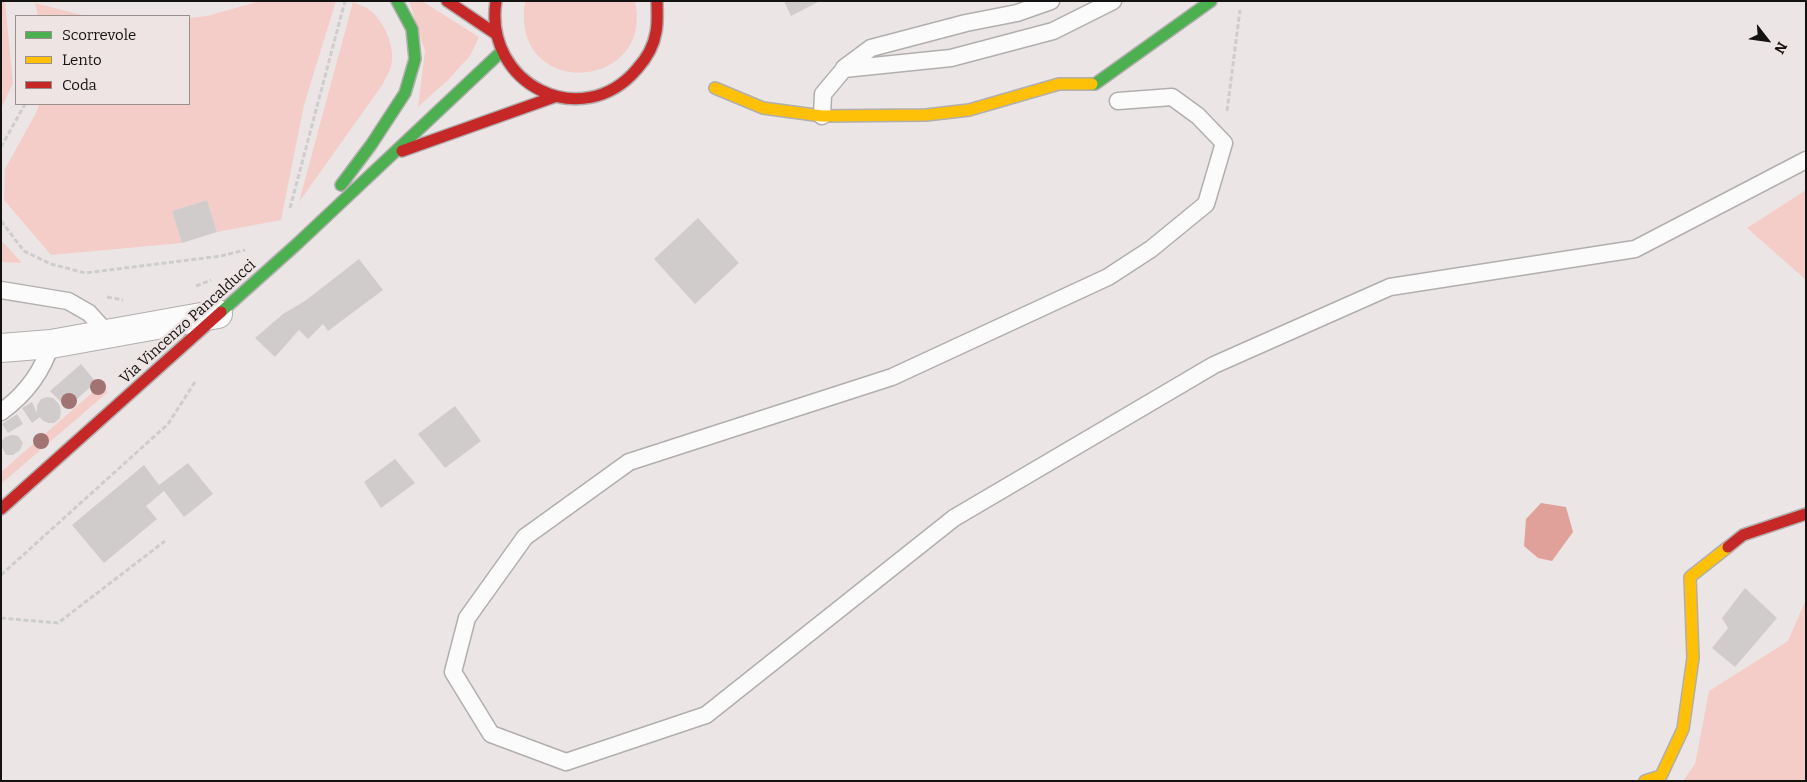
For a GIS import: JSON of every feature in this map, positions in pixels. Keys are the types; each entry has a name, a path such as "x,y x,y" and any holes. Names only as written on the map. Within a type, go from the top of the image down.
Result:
{"main road":[{"path":"297,244 371,145 405,93 415,59 412,29 397,1"},
{"path":"447,1 496,34"},
{"name":"Via Vincenzo Pancalducci","path":"496,1 494,11 496,34 501,52 514,72 532,87 554,96 578,100 602,95 622,85 639,71 651,52 657,30 657,1"},
{"path":"714,88 763,108 822,116 926,115 969,110 1059,84 1095,84 1211,1"},
{"name":"Via Vincenzo Pancalducci","path":"1,509 297,244 501,52"},
{"name":"Via Vincenzo Pancalducci","path":"392,155 554,96"},
{"path":"1645,781 1661,776 1683,729 1693,658 1690,577 1743,535 1806,514"}],"street":[{"path":"1,348 51,344 218,314"}],"lane":[{"path":"822,116 823,94 844,69 871,48 966,23 1017,13 1051,1"},
{"path":"844,69 951,58 1053,31 1113,1"},
{"path":"1118,102 1172,96 1198,116 1224,144 1206,204 1151,249 1108,277 892,377 629,462 525,537 467,618 453,672 491,734 566,762 706,715 954,518 1214,365 1390,287 1635,249 1806,160"},
{"path":"1,290 68,301 89,313 108,334"},
{"path":"1,412 34,381 45,362 51,344"}],"path":[{"path":"288,217 345,1"},
{"path":"1224,144 1230,79 1241,1"},
{"path":"1,147 24,105"},
{"path":"1,221 24,251 51,264 85,273 221,256 252,248"},
{"path":"194,286 213,279"},
{"path":"100,295 128,301"},
{"path":"1,575 168,424 195,382"},
{"path":"1,618 58,623 165,541"}],"shaded area":[{"path":"1,1 5,1 13,83 1,109"},
{"path":"260,1 336,1 304,105 281,220 217,232 207,200 172,211 182,243 51,255 4,200 5,169 39,105 190,105 190,18 207,16"},
{"path":"409,1 422,1 479,37 470,56 448,80 418,107 425,51"},
{"path":"525,1 635,1 635,31 624,53 605,67 582,73 558,69 538,56 526,33"},
{"path":"353,2 367,8 379,19 390,42 392,51 391,67 383,84 299,202"},
{"path":"35,3 82,15 38,15"},
{"path":"1806,190 1806,280 1747,228"},
{"path":"1,240 22,263 1,262"},
{"path":"101,385 108,392 1,484 1,472"},
{"path":"1541,503 1566,507 1573,532 1552,561 1538,558 1524,546 1526,519"},
{"path":"1806,599 1806,781 1683,781 1695,764 1709,691 1788,641"}],"building":[{"path":"784,1 820,1 791,16"},
{"path":"207,200 217,232 182,243 172,211"},
{"path":"698,218 739,263 695,304 654,259"},
{"path":"359,259 383,290 328,331 323,324 308,339 299,330 275,357 255,338 283,314 305,301"},
{"path":"81,364 96,382 67,408 50,391"},
{"path":"53,398 59,404 60,418 54,423 48,423 40,417 32,423 22,408 32,402 37,413 37,405 41,399"},
{"path":"455,406 481,441 445,468 418,434"},
{"path":"17,414 23,424 8,433 2,424"},
{"path":"18,436 23,443 20,450 13,455 6,455 1,442 5,437"},
{"path":"395,459 415,483 381,508 364,482"},
{"path":"188,463 213,494 184,517 164,491 146,506 157,519 104,563 72,525 144,465 159,485"},
{"path":"1745,588 1777,618 1735,667 1712,648 1728,628 1722,618"}],"traffic: fast":[{"path":"341,185 371,145 405,93 415,59 412,29 397,1"},
{"path":"1092,84 1095,84 1211,1"},
{"path":"221,312 297,244 501,52"}],"traffic: slow":[{"path":"715,88 763,108 822,116 926,115 969,110 1059,84 1092,84"},
{"path":"1645,781 1661,776 1683,729 1693,658 1690,577 1728,547"}],"traffic: jam":[{"path":"447,1 496,34"},
{"path":"496,1 496,30 505,56 520,76 541,90 565,98 590,97 615,88 637,69 649,52 655,37 657,1"},
{"path":"402,151 554,97"},
{"path":"1,509 221,312"},
{"path":"1728,547 1743,535 1806,514"}]}
